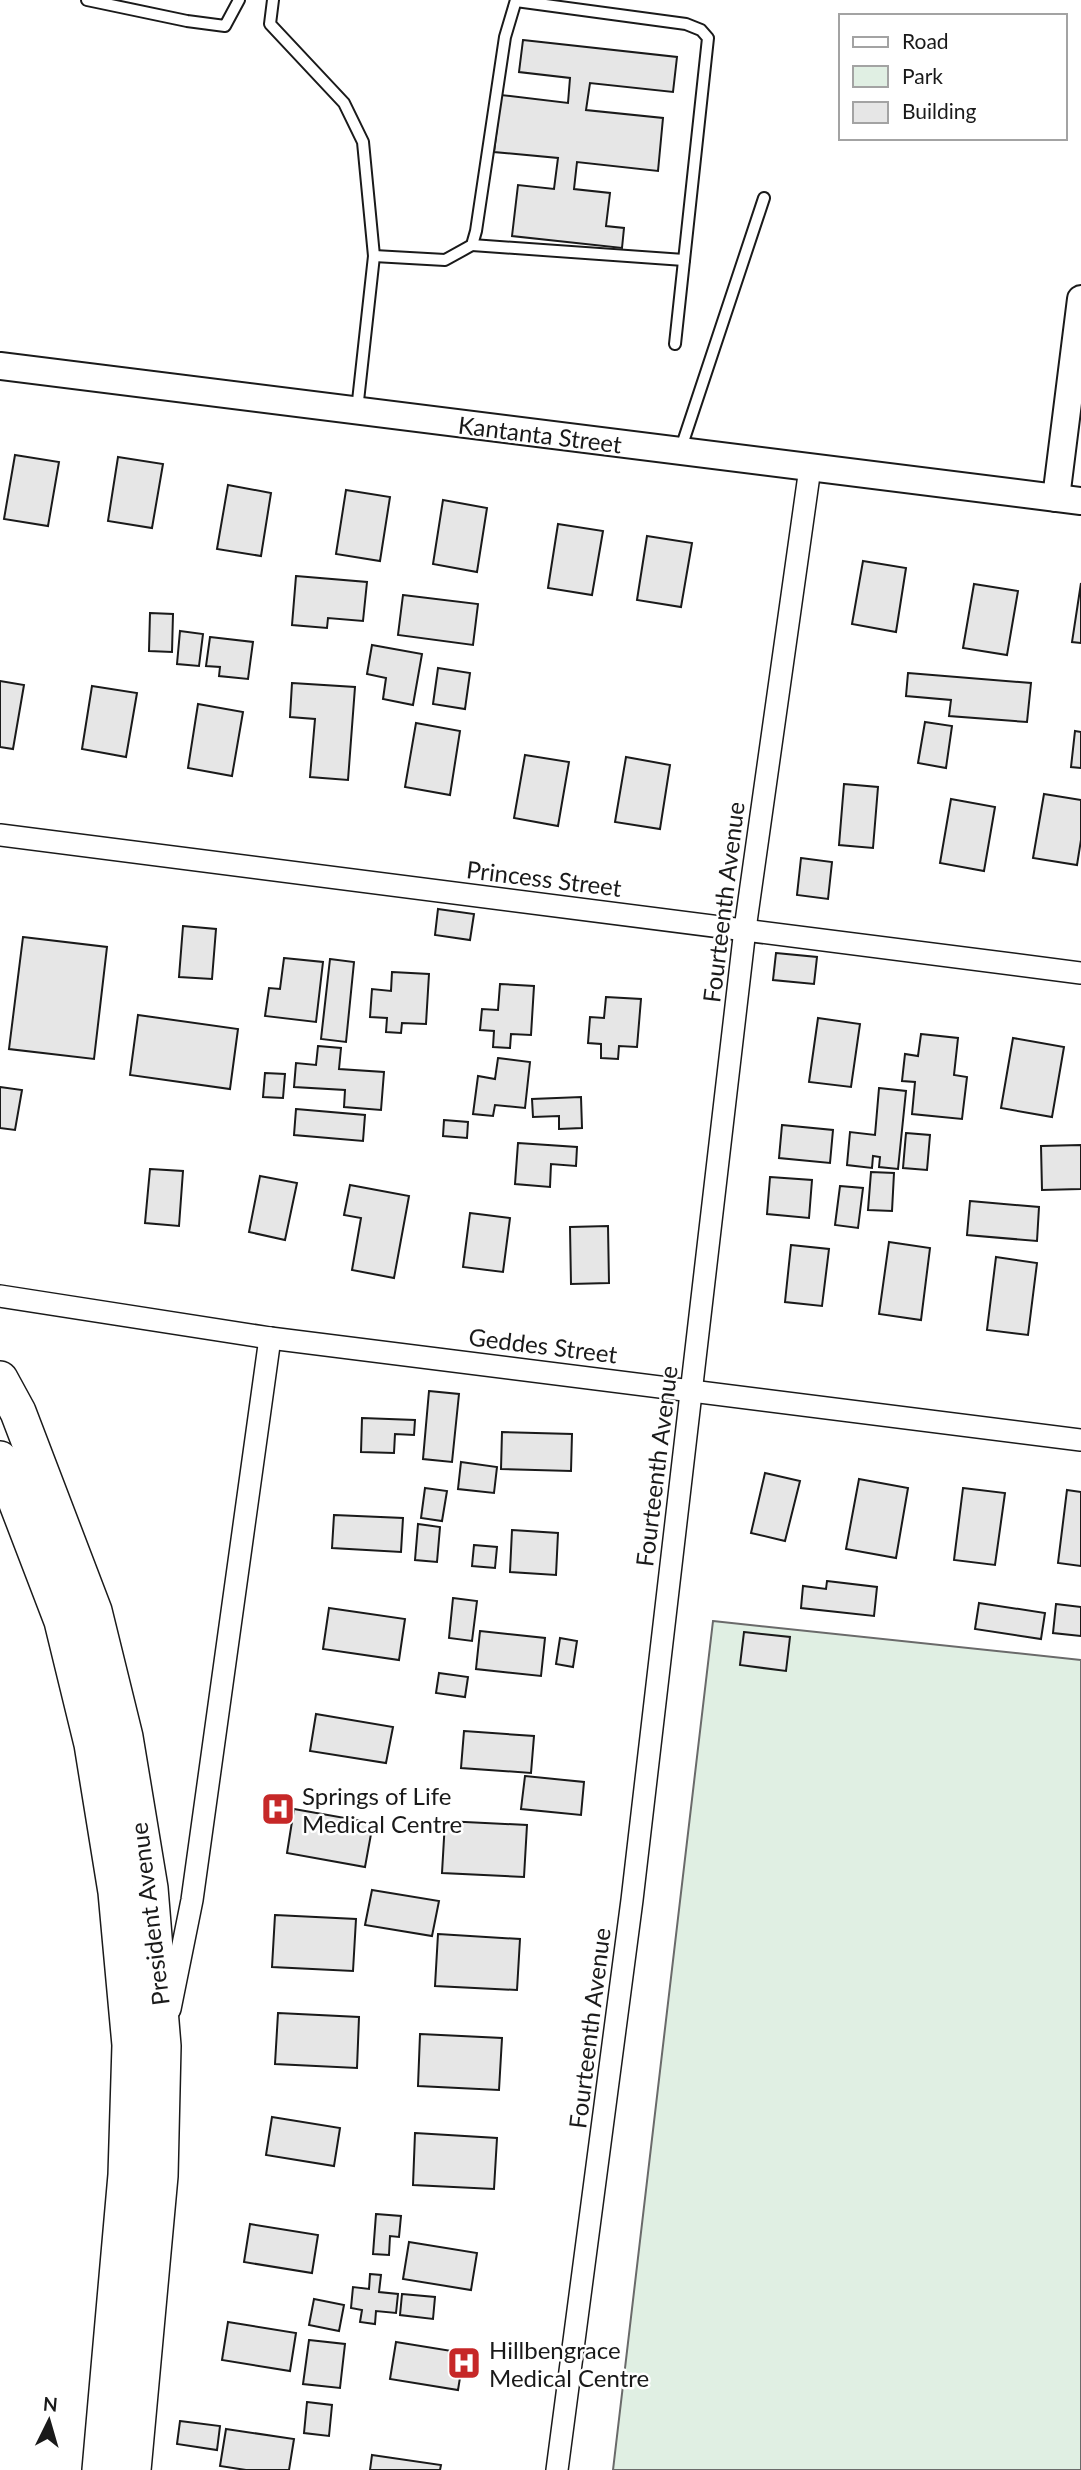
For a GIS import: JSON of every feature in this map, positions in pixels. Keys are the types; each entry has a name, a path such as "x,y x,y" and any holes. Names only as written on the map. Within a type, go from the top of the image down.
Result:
{"highway":[{"name":"President Avenue","path":"0,1379 18,1412 94,1611 118,1712 150,1888 163,2046 160,2176 133,2470"},
{"name":"President Avenue","path":"0,1459 62,1621 92,1744 116,1892 130,2045 126,2175 100,2470"}],"street":[{"path":"1068,500 1081,299"},
{"name":"Kantanta Street","path":"0,366 1068,500"},
{"name":"Fourteenth Avenue","path":"557,2470 632,1900 745,929 810,468"},
{"name":"Princess Street","path":"0,835 1081,972"},
{"name":"Geddes Street","path":"0,1296 270,1338 1081,1440"},
{"path":"163,2046 192,1900 270,1338"}],"lane":[{"path":"87,0 187,21 225,26 239,0"},
{"path":"273,0 270,24 344,103 363,142 374,256 357,411"},
{"path":"472,245 505,37 516,0 686,24 701,30 708,38 676,344"},
{"path":"680,452 764,198"},
{"path":"374,256 445,260 472,245 684,260"}],"green space":[{"path":"713,1621 1081,1660 1081,2470 613,2470"}],"building":[{"path":"523,40 677,57 673,92 590,83 586,110 663,118 658,171 577,162 574,189 610,193 606,226 624,228 622,248 512,236 518,185 554,189 558,158 494,152 501,95 568,103 570,78 519,72"},
{"path":"15,455 59,462 48,526 4,519"},
{"path":"118,457 163,464 152,528 108,521"},
{"path":"228,485 271,493 261,556 217,549"},
{"path":"346,490 390,497 380,561 336,554"},
{"path":"443,500 487,508 477,572 433,564"},
{"path":"558,524 603,531 592,595 548,588"},
{"path":"647,536 692,543 681,607 637,600"},
{"path":"863,561 906,568 896,632 852,624"},
{"path":"296,576 367,582 363,621 328,618 327,628 292,625"},
{"path":"1081,583 1081,643 1072,642"},
{"path":"974,584 1018,591 1007,655 963,648"},
{"path":"403,595 478,604 473,645 398,635"},
{"path":"150,613 173,614 172,652 149,651"},
{"path":"180,631 203,634 199,666 177,664"},
{"path":"210,637 253,642 248,679 219,676 220,667 206,666"},
{"path":"372,645 422,654 413,705 383,699 386,678 367,674"},
{"path":"438,668 470,673 465,709 433,704"},
{"path":"908,673 1031,683 1027,722 949,716 951,700 906,696"},
{"path":"0,681 24,685 13,749 0,747"},
{"path":"292,683 355,687 348,780 310,777 315,719 290,717"},
{"path":"92,686 137,693 126,757 82,749"},
{"path":"198,704 243,712 232,776 188,768"},
{"path":"925,722 952,726 946,768 918,763"},
{"path":"416,723 460,731 450,795 405,787"},
{"path":"1075,731 1081,732 1081,768 1071,767"},
{"path":"525,755 569,762 558,826 514,818"},
{"path":"626,757 670,765 660,829 615,822"},
{"path":"844,784 878,787 873,848 839,845"},
{"path":"1044,794 1081,800 1081,840 1077,865 1033,858"},
{"path":"951,799 995,807 984,871 940,863"},
{"path":"801,858 832,862 828,899 797,895"},
{"path":"438,909 474,914 470,940 435,935"},
{"path":"183,926 216,929 212,979 179,977"},
{"path":"23,937 107,947 94,1059 9,1049"},
{"path":"776,953 817,957 814,984 773,980"},
{"path":"284,958 323,962 316,1022 265,1016 269,988 280,989"},
{"path":"330,959 354,962 346,1042 321,1039"},
{"path":"392,972 429,974 426,1024 402,1023 401,1033 386,1032 387,1018 370,1017 372,989 391,991"},
{"path":"500,984 534,986 531,1035 511,1034 510,1048 493,1047 494,1031 480,1030 482,1009 498,1010"},
{"path":"606,997 641,999 637,1047 619,1046 618,1059 601,1058 601,1044 588,1043 590,1017 604,1018"},
{"path":"138,1015 238,1029 230,1089 130,1075"},
{"path":"818,1018 860,1024 851,1087 809,1082"},
{"path":"921,1034 958,1038 954,1075 967,1077 962,1119 912,1114 915,1082 902,1081 905,1054 918,1056"},
{"path":"1013,1038 1064,1047 1052,1117 1001,1108"},
{"path":"318,1046 341,1048 339,1069 384,1072 381,1110 344,1107 345,1090 294,1087 296,1063 316,1065"},
{"path":"498,1058 530,1062 525,1108 495,1105 493,1116 473,1114 478,1076 495,1079"},
{"path":"265,1073 285,1074 283,1098 263,1097"},
{"path":"0,1087 22,1090 15,1130 0,1128"},
{"path":"879,1088 906,1091 898,1169 879,1167 880,1157 873,1156 872,1168 847,1165 850,1132 875,1135"},
{"path":"581,1097 582,1128 559,1129 559,1116 533,1117 532,1099"},
{"path":"296,1109 365,1115 363,1141 294,1135"},
{"path":"444,1120 468,1122 467,1138 443,1136"},
{"path":"782,1125 833,1130 830,1163 779,1158"},
{"path":"906,1133 930,1135 927,1170 903,1168"},
{"path":"518,1143 577,1147 576,1166 551,1164 550,1187 515,1184"},
{"path":"1081,1145 1081,1189 1042,1190 1041,1146"},
{"path":"150,1169 183,1171 179,1226 145,1223"},
{"path":"871,1172 894,1173 892,1211 868,1210"},
{"path":"260,1176 297,1183 285,1240 249,1232"},
{"path":"770,1177 812,1180 809,1218 767,1214"},
{"path":"350,1185 409,1196 394,1278 352,1270 361,1218 344,1215"},
{"path":"840,1186 863,1188 858,1228 835,1225"},
{"path":"970,1201 1039,1207 1037,1241 967,1235"},
{"path":"470,1213 510,1218 503,1272 463,1267"},
{"path":"608,1226 609,1283 571,1284 570,1227"},
{"path":"889,1242 930,1248 921,1320 879,1314"},
{"path":"791,1245 829,1249 822,1306 785,1302"},
{"path":"996,1257 1037,1263 1028,1335 987,1330"},
{"path":"429,1391 459,1394 452,1462 423,1459"},
{"path":"362,1418 415,1420 414,1435 395,1434 394,1453 361,1452"},
{"path":"502,1432 572,1434 571,1471 501,1469"},
{"path":"461,1462 497,1467 494,1493 458,1489"},
{"path":"765,1473 800,1481 785,1541 751,1533"},
{"path":"859,1479 908,1488 896,1558 846,1549"},
{"path":"425,1488 447,1491 442,1521 421,1518"},
{"path":"963,1488 1005,1493 995,1565 954,1560"},
{"path":"1067,1490 1081,1492 1081,1566 1058,1563"},
{"path":"334,1515 403,1518 401,1552 332,1548"},
{"path":"418,1524 440,1527 437,1562 415,1560"},
{"path":"512,1530 558,1533 556,1575 510,1572"},
{"path":"474,1545 497,1547 495,1568 472,1566"},
{"path":"827,1581 877,1587 874,1616 801,1608 803,1586 826,1589"},
{"path":"453,1598 477,1601 472,1641 449,1638"},
{"path":"979,1603 1045,1613 1041,1639 975,1629"},
{"path":"1056,1604 1081,1607 1081,1636 1053,1633"},
{"path":"329,1608 405,1619 399,1660 323,1649"},
{"path":"480,1631 545,1638 541,1676 476,1669"},
{"path":"744,1632 790,1637 786,1671 740,1665"},
{"path":"560,1638 577,1641 573,1667 556,1664"},
{"path":"439,1673 468,1677 465,1697 436,1693"},
{"path":"316,1714 393,1727 386,1763 310,1751"},
{"path":"464,1731 534,1736 531,1773 461,1768"},
{"path":"525,1776 584,1782 581,1815 521,1809"},
{"path":"294,1809 373,1823 365,1867 287,1853"},
{"path":"445,1821 527,1825 524,1877 442,1873"},
{"path":"372,1890 439,1901 432,1936 365,1925"},
{"path":"275,1915 356,1919 353,1971 272,1967"},
{"path":"438,1934 520,1939 517,1990 435,1986"},
{"path":"278,2013 359,2017 357,2068 275,2064"},
{"path":"420,2034 502,2038 499,2090 418,2086"},
{"path":"272,2117 340,2128 334,2166 266,2155"},
{"path":"415,2133 497,2138 494,2189 413,2185"},
{"path":"376,2214 401,2216 399,2237 390,2236 389,2255 373,2254"},
{"path":"250,2224 318,2235 312,2273 244,2262"},
{"path":"409,2242 477,2253 471,2290 403,2279"},
{"path":"370,2274 381,2275 379,2292 398,2294 396,2313 376,2311 375,2324 360,2322 362,2310 351,2308 353,2287 369,2289"},
{"path":"402,2294 435,2297 433,2319 400,2315"},
{"path":"314,2299 344,2305 339,2331 309,2325"},
{"path":"228,2322 296,2333 290,2371 222,2360"},
{"path":"309,2340 345,2344 340,2388 303,2384"},
{"path":"396,2342 464,2353 458,2390 390,2379"},
{"path":"307,2402 332,2405 329,2436 304,2433"},
{"path":"180,2421 220,2426 217,2450 177,2444"},
{"path":"226,2429 294,2439 289,2470 246,2470 220,2466"},
{"path":"372,2455 441,2465 440,2470 370,2470"}],"place":[{"name":"Springs of Life Medical Centre","path":"278,1809"},
{"name":"Hillbengrace Medical Centre","path":"464,2363"}]}
